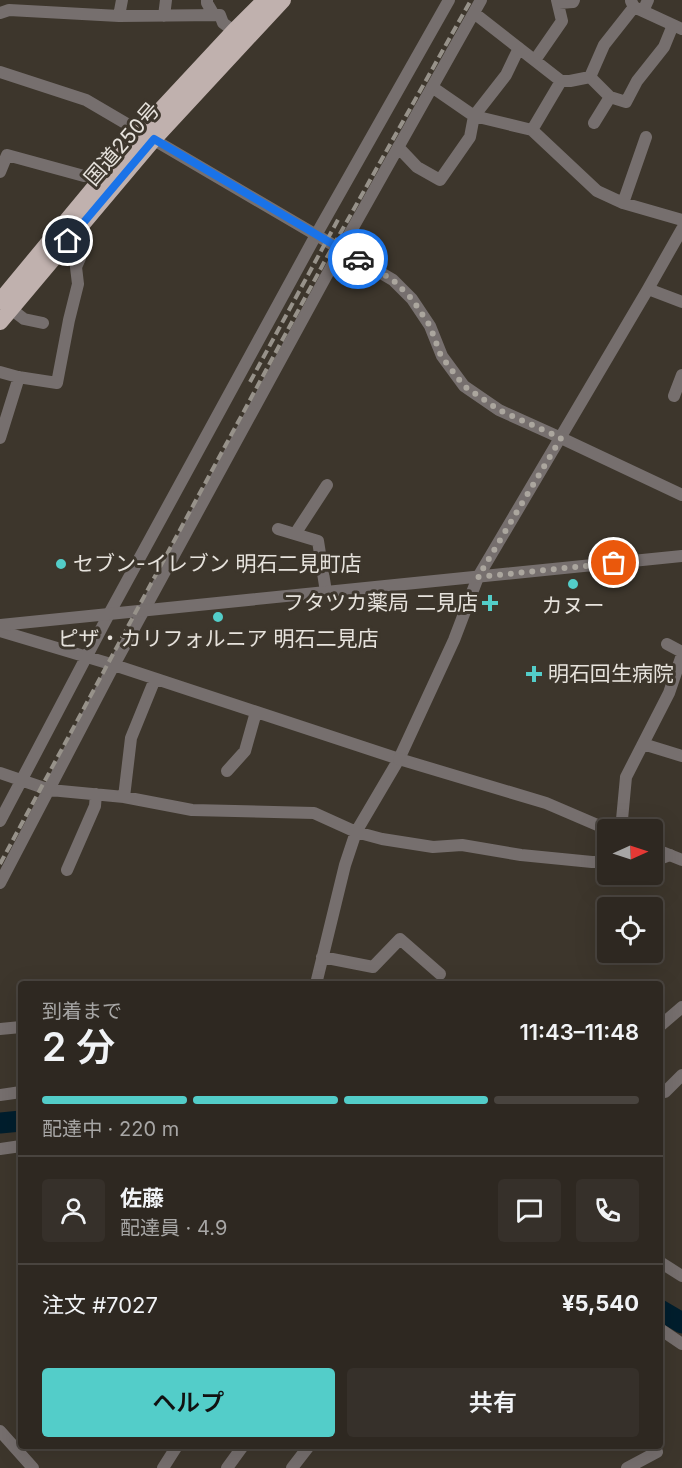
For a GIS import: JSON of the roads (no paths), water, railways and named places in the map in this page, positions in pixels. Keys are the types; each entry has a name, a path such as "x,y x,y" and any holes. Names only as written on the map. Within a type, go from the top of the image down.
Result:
{"highway":[{"name":"国道250号","path":"0,322 6,305 234,31 265,0"},
{"name":"国道250号","path":"147,136 283,0"}],"street":[{"path":"119,16 122,0"},
{"path":"164,16 166,0"},
{"path":"207,0 214,15"},
{"path":"0,821 109,614 316,235 449,0"},
{"path":"0,883 114,665 341,249 481,0"},
{"path":"534,60 562,21 558,2 573,2 574,0"},
{"path":"639,5 678,27 637,81 626,102 610,97 590,77 604,45 639,5"},
{"path":"0,13 9,10 119,16 220,15 223,23 234,31"},
{"path":"474,13 561,81 590,77"},
{"path":"398,147 417,167 440,180 470,137 474,116 506,75 519,48"},
{"path":"0,72 86,100 393,280 412,299 430,326 441,356 464,386 499,410 682,495"},
{"path":"532,130 561,81"},
{"path":"432,87 474,116 532,130 597,191 623,203 682,220"},
{"path":"594,123 610,97"},
{"path":"623,203 645,137"},
{"path":"0,172 7,155 84,176"},
{"path":"317,981 345,865 356,832 399,759 454,640 478,577 682,229"},
{"path":"0,372 19,378 57,383 78,284 76,267 80,258"},
{"path":"648,289 682,302"},
{"path":"6,305 24,319 43,323"},
{"path":"674,396 682,375"},
{"path":"0,438 19,378"},
{"path":"295,534 327,485"},
{"path":"278,529 318,542 326,592"},
{"path":"0,625 682,556"},
{"path":"0,631 114,665 399,759 546,803 597,825"},
{"path":"622,819 626,777 669,693 682,653 667,644"},
{"path":"124,797 131,738 155,679"},
{"path":"227,771 245,751 256,712"},
{"path":"643,744 682,756"},
{"path":"0,773 50,789 124,797 192,810 314,813 356,832 382,839 433,847 462,845 521,855 597,862"},
{"path":"67,870 95,806 96,794"},
{"path":"322,957 373,967 400,939 440,974"},
{"path":"663,1023 682,1007"},
{"path":"0,1029 18,1027"},
{"path":"663,1092 682,1076"},
{"path":"0,1095 18,1092"},
{"path":"0,1149 18,1146"},
{"path":"663,1264 682,1276"},
{"path":"663,1331 682,1344"},
{"path":"0,1431 33,1468"},
{"path":"163,1468 175,1449"},
{"path":"227,1468 241,1449"},
{"path":"292,1468 307,1449"},
{"path":"627,1468 657,1452"}],"waterway":[{"path":"0,1123 18,1121"},
{"path":"663,1312 682,1323"}],"railway":[{"path":"0,864 327,257 471,0"},
{"path":"250,382 340,216"}],"place":[{"name":"セブン-イレブン 明石二見町店","path":"61,564"},
{"name":"カヌー","path":"573,584"},
{"name":"フタツカ薬局 二見店","path":"490,603"},
{"name":"ピザ・カリフォルニア 明石二見店","path":"218,617"},
{"name":"明石回生病院","path":"534,674"}]}
